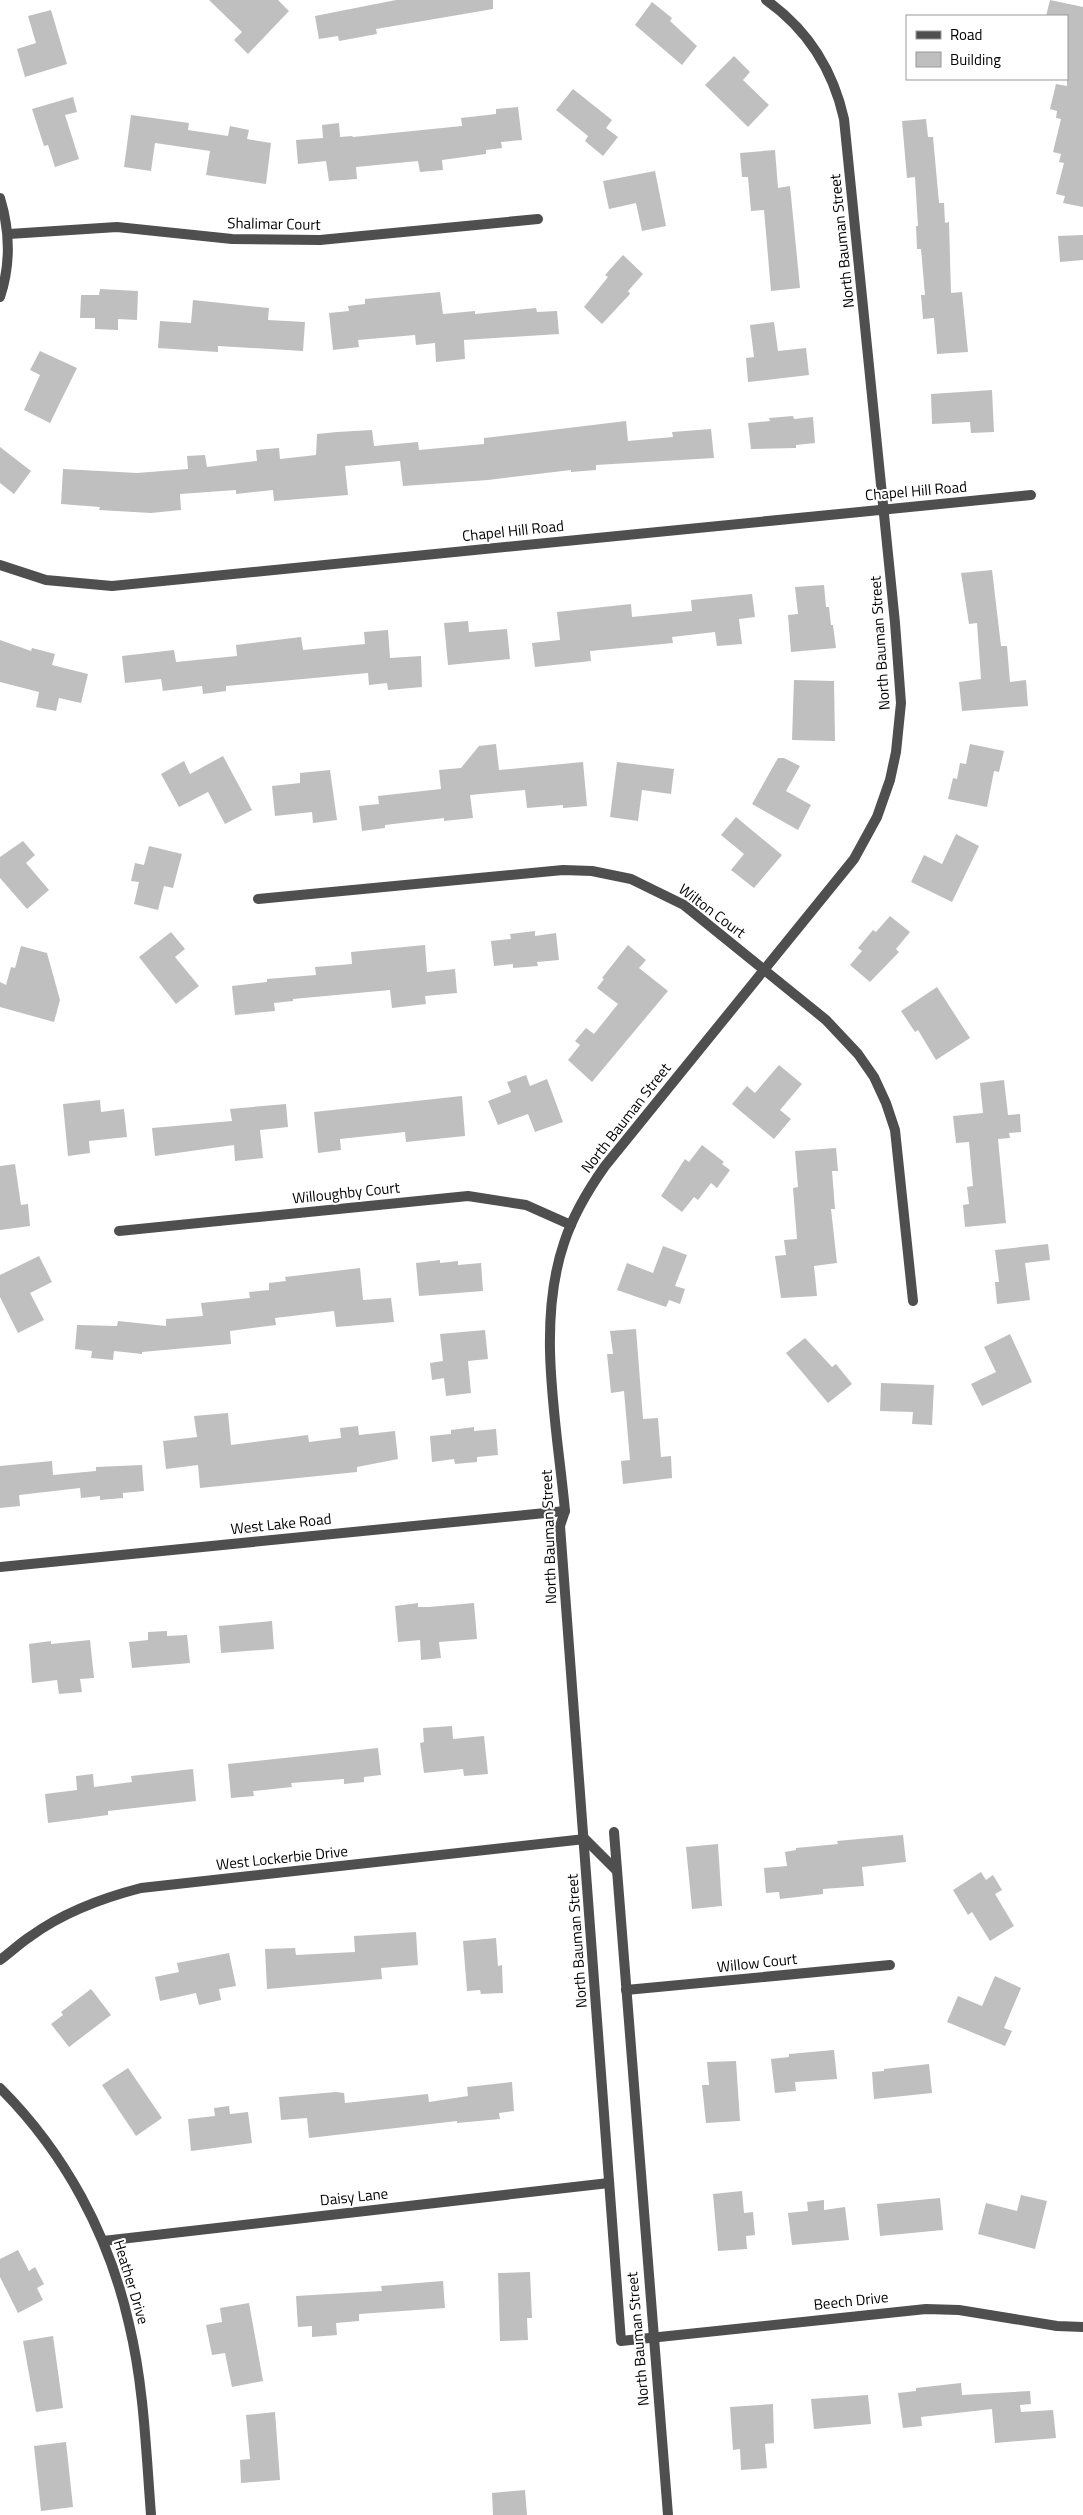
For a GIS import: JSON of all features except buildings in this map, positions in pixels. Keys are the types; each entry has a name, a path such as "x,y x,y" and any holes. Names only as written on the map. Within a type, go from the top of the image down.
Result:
{"street":[{"name":"North Bauman Street","path":"621,2341 560,1526 565,1511 549,1337 552,1289 561,1252 571,1225 580,1205 605,1166 854,859 877,816 892,771 899,732 900,685 884,509 842,110 830,74 816,49 791,19 766,0"},
{"path":"0,198 9,234 8,264 0,297"},
{"name":"Shalimar Court","path":"9,234 117,227 232,239 320,240 538,219"},
{"name":"Chapel Hill Road","path":"0,565 46,580 112,586 1031,495"},
{"name":"Wilton Court","path":"258,899 543,871 592,871 631,879 667,895 692,911 833,1026 852,1047 874,1077 886,1103 896,1139 913,1301"},
{"name":"Willoughby Court","path":"119,1231 468,1196 526,1205 571,1225"},
{"name":"West Lake Road","path":"0,1566 565,1511"},
{"name":"North Bauman Street","path":"614,1832 652,2337 668,2515"},
{"path":"585,1840 618,1871"},
{"name":"West Lockerbie Drive","path":"0,1960 30,1937 70,1913 105,1898 141,1888 585,1840"},
{"name":"Willow Court","path":"626,1990 890,1965"},
{"name":"Heather Drive","path":"0,2088 53,2150 77,2188 103,2240 120,2287 135,2354 143,2412 151,2515"},
{"name":"Daisy Lane","path":"103,2240 609,2183"},
{"name":"Beech Drive","path":"621,2341 926,2309 984,2313 1057,2326 1083,2327"}]}
